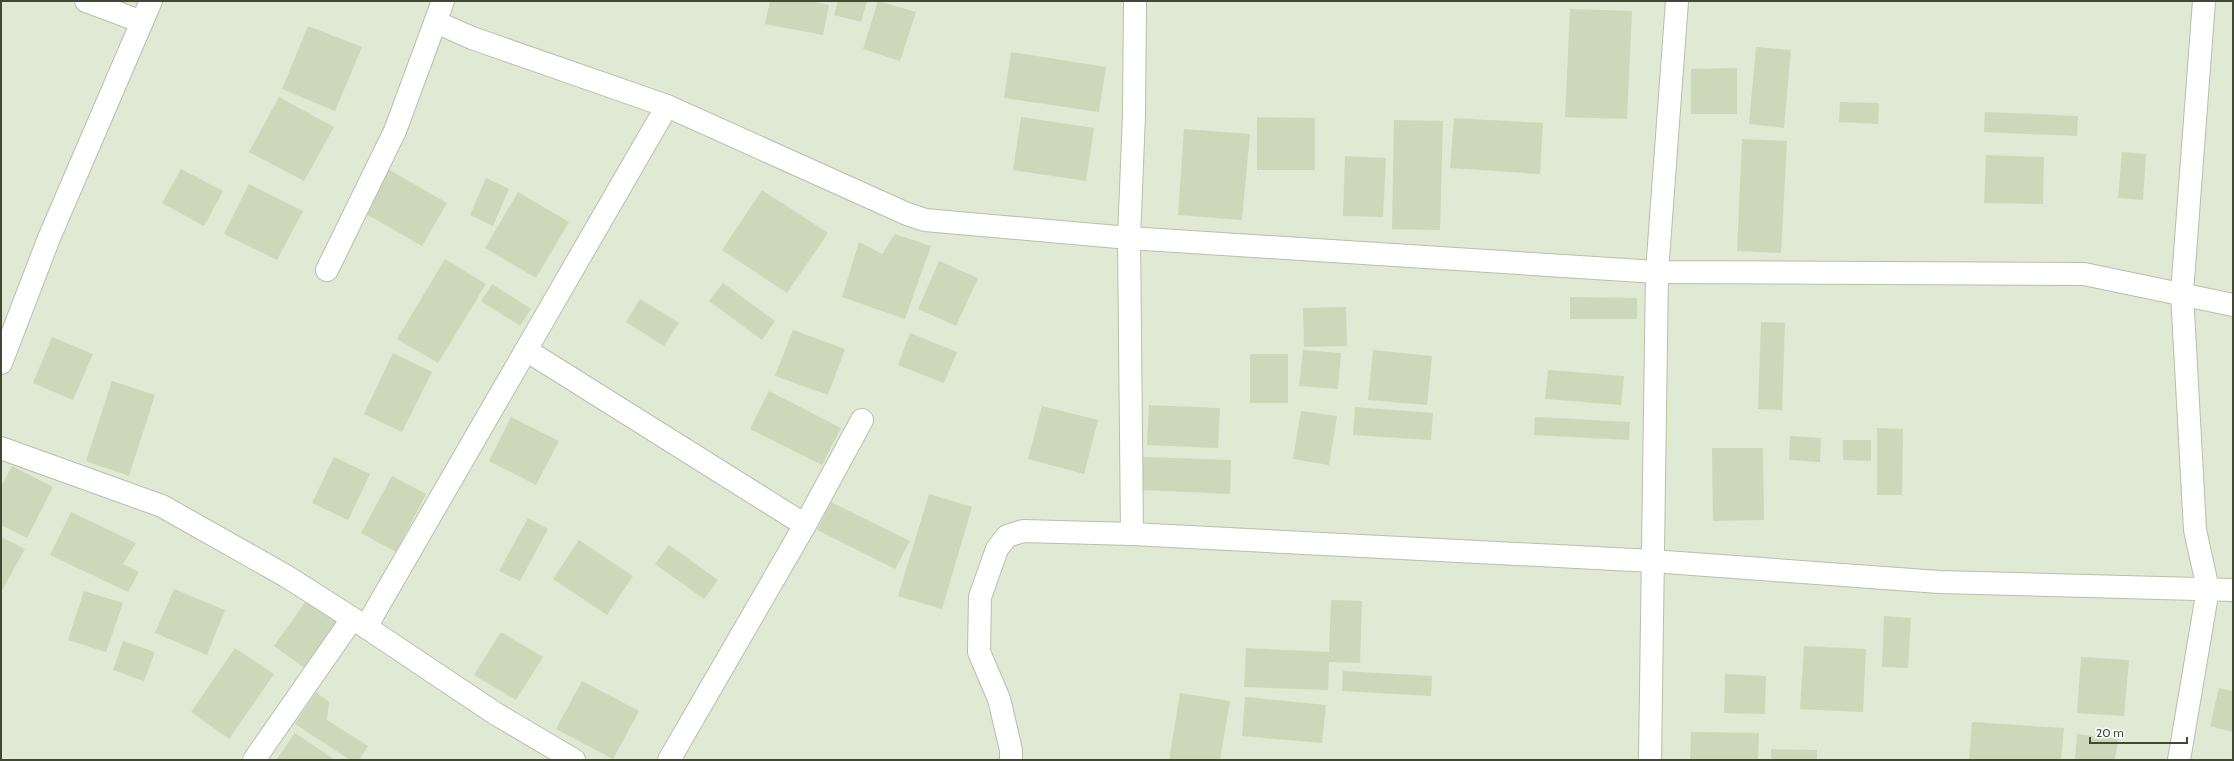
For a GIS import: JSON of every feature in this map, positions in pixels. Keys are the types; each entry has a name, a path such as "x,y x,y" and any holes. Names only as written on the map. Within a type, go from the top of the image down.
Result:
{"street":[{"path":"86,1 142,22"},
{"path":"1,363 49,238 151,1"},
{"path":"327,270 395,131 443,1"},
{"path":"1132,534 1129,238 1134,115 1135,1"},
{"path":"1650,760 1657,272 1677,1"},
{"path":"2179,760 2208,589 2195,530 2182,293 2204,1"},
{"path":"436,22 472,38 667,106 907,214 925,220 1129,238 1657,272 2084,274 2182,293 2233,305"},
{"path":"254,760 359,623 526,350 667,106"},
{"path":"526,350 805,525"},
{"path":"668,760 805,525 862,420"},
{"path":"1,448 162,506 286,576 496,714 574,760"},
{"path":"1010,760 1011,750 999,699 979,652 980,598 996,549 1007,536 1023,532 1132,534 1652,561 1939,582 2233,590"}],"shaded area":[{"path":"1,1 2233,1 2233,760 1,760"}],"building":[{"path":"770,1 811,1 829,5 823,35 765,24"},
{"path":"838,1 867,1 861,22 834,15"},
{"path":"878,1 916,12 900,61 863,49"},
{"path":"1570,9 1632,11 1627,119 1565,117"},
{"path":"308,26 362,47 335,111 282,89"},
{"path":"1756,47 1791,50 1784,128 1749,124"},
{"path":"1011,52 1106,67 1099,112 1004,98"},
{"path":"1737,68 1737,114 1691,114 1691,69"},
{"path":"279,97 334,127 304,181 249,152"},
{"path":"1840,102 1879,103 1878,124 1839,122"},
{"path":"1985,112 2078,116 2077,136 1984,132"},
{"path":"1021,117 1094,128 1086,181 1013,170"},
{"path":"1257,117 1315,118 1315,170 1257,170"},
{"path":"1454,118 1543,123 1540,174 1450,168"},
{"path":"1394,120 1443,121 1440,230 1392,229"},
{"path":"1184,129 1250,134 1242,220 1178,215"},
{"path":"1742,139 1787,141 1781,253 1737,251"},
{"path":"2122,152 2146,154 2143,200 2118,198"},
{"path":"1986,155 2044,157 2043,204 1984,203"},
{"path":"1345,156 1386,158 1383,217 1343,216"},
{"path":"386,168 447,203 422,246 361,211"},
{"path":"181,169 223,191 204,226 162,203"},
{"path":"486,178 509,189 493,226 470,215"},
{"path":"249,184 303,211 277,260 224,234"},
{"path":"762,190 828,233 787,293 722,250"},
{"path":"518,192 569,222 536,278 485,248"},
{"path":"895,234 931,246 905,319 842,297 859,242 882,254"},
{"path":"445,259 486,284 438,363 397,339"},
{"path":"939,261 978,278 956,326 918,309"},
{"path":"723,283 775,321 762,340 709,301"},
{"path":"492,284 531,309 520,326 481,301"},
{"path":"1570,297 1637,298 1637,319 1570,319"},
{"path":"640,299 679,323 664,346 626,322"},
{"path":"1346,307 1347,346 1304,347 1303,308"},
{"path":"1761,322 1785,323 1782,410 1758,409"},
{"path":"793,330 845,349 828,395 775,376"},
{"path":"910,333 957,352 944,383 898,365"},
{"path":"52,337 93,354 73,400 33,383"},
{"path":"1303,350 1341,353 1338,389 1299,386"},
{"path":"1373,350 1432,356 1427,405 1368,400"},
{"path":"393,353 432,372 402,432 364,414"},
{"path":"1250,354 1288,354 1288,403 1250,403"},
{"path":"1548,370 1624,376 1621,405 1545,399"},
{"path":"112,381 155,395 129,476 86,461"},
{"path":"769,391 841,428 822,465 750,429"},
{"path":"1149,405 1220,408 1218,448 1147,445"},
{"path":"1042,406 1098,420 1084,474 1028,459"},
{"path":"1355,407 1433,413 1431,440 1353,435"},
{"path":"1301,411 1337,416 1329,465 1293,459"},
{"path":"511,417 559,441 536,485 489,461"},
{"path":"1535,417 1630,422 1629,440 1534,435"},
{"path":"1877,428 1903,429 1902,495 1877,495"},
{"path":"1790,436 1821,438 1820,462 1789,460"},
{"path":"1843,440 1871,440 1871,461 1843,460"},
{"path":"1712,448 1763,448 1764,520 1713,521"},
{"path":"334,457 370,474 348,520 312,503"},
{"path":"1143,457 1231,460 1230,494 1142,490"},
{"path":"12,466 53,487 27,538 1,525 1,487"},
{"path":"392,476 426,494 396,552 361,533"},
{"path":"929,494 972,507 942,609 898,596"},
{"path":"831,502 910,541 895,569 817,530"},
{"path":"71,512 136,543 123,564 139,572 128,592 50,555"},
{"path":"528,518 548,529 520,581 499,571"},
{"path":"1,537 25,549 1,592"},
{"path":"579,540 633,576 607,615 553,579"},
{"path":"669,545 718,580 704,599 655,564"},
{"path":"174,589 225,610 207,655 155,633"},
{"path":"84,591 123,603 106,652 68,640"},
{"path":"311,594 346,619 309,671 274,646"},
{"path":"1331,600 1362,601 1360,663 1329,662 1328,690 1244,687 1246,648 1329,652"},
{"path":"1884,616 1911,618 1908,668 1882,667"},
{"path":"501,632 543,657 516,700 474,675"},
{"path":"123,641 155,652 144,681 113,670"},
{"path":"1804,646 1866,649 1863,712 1800,709"},
{"path":"235,648 274,674 229,739 191,712"},
{"path":"2081,657 2129,660 2124,716 2077,713"},
{"path":"1343,671 1432,676 1431,696 1342,691"},
{"path":"1725,674 1766,676 1765,714 1724,713"},
{"path":"582,681 639,711 613,759 556,729"},
{"path":"2219,688 2233,691 2233,732 2210,726"},
{"path":"316,692 329,702 327,720 368,746 359,760 350,760 295,724"},
{"path":"1180,693 1230,701 1220,760 1169,760"},
{"path":"1245,697 1326,705 1322,743 1242,736"},
{"path":"1972,722 2064,728 2061,760 1969,760"},
{"path":"1691,732 1759,733 1758,760 1690,760"},
{"path":"295,733 335,760 276,760"},
{"path":"2077,734 2118,739 2115,760 2075,760"},
{"path":"1771,749 1817,750 1817,760 1771,760"}]}
